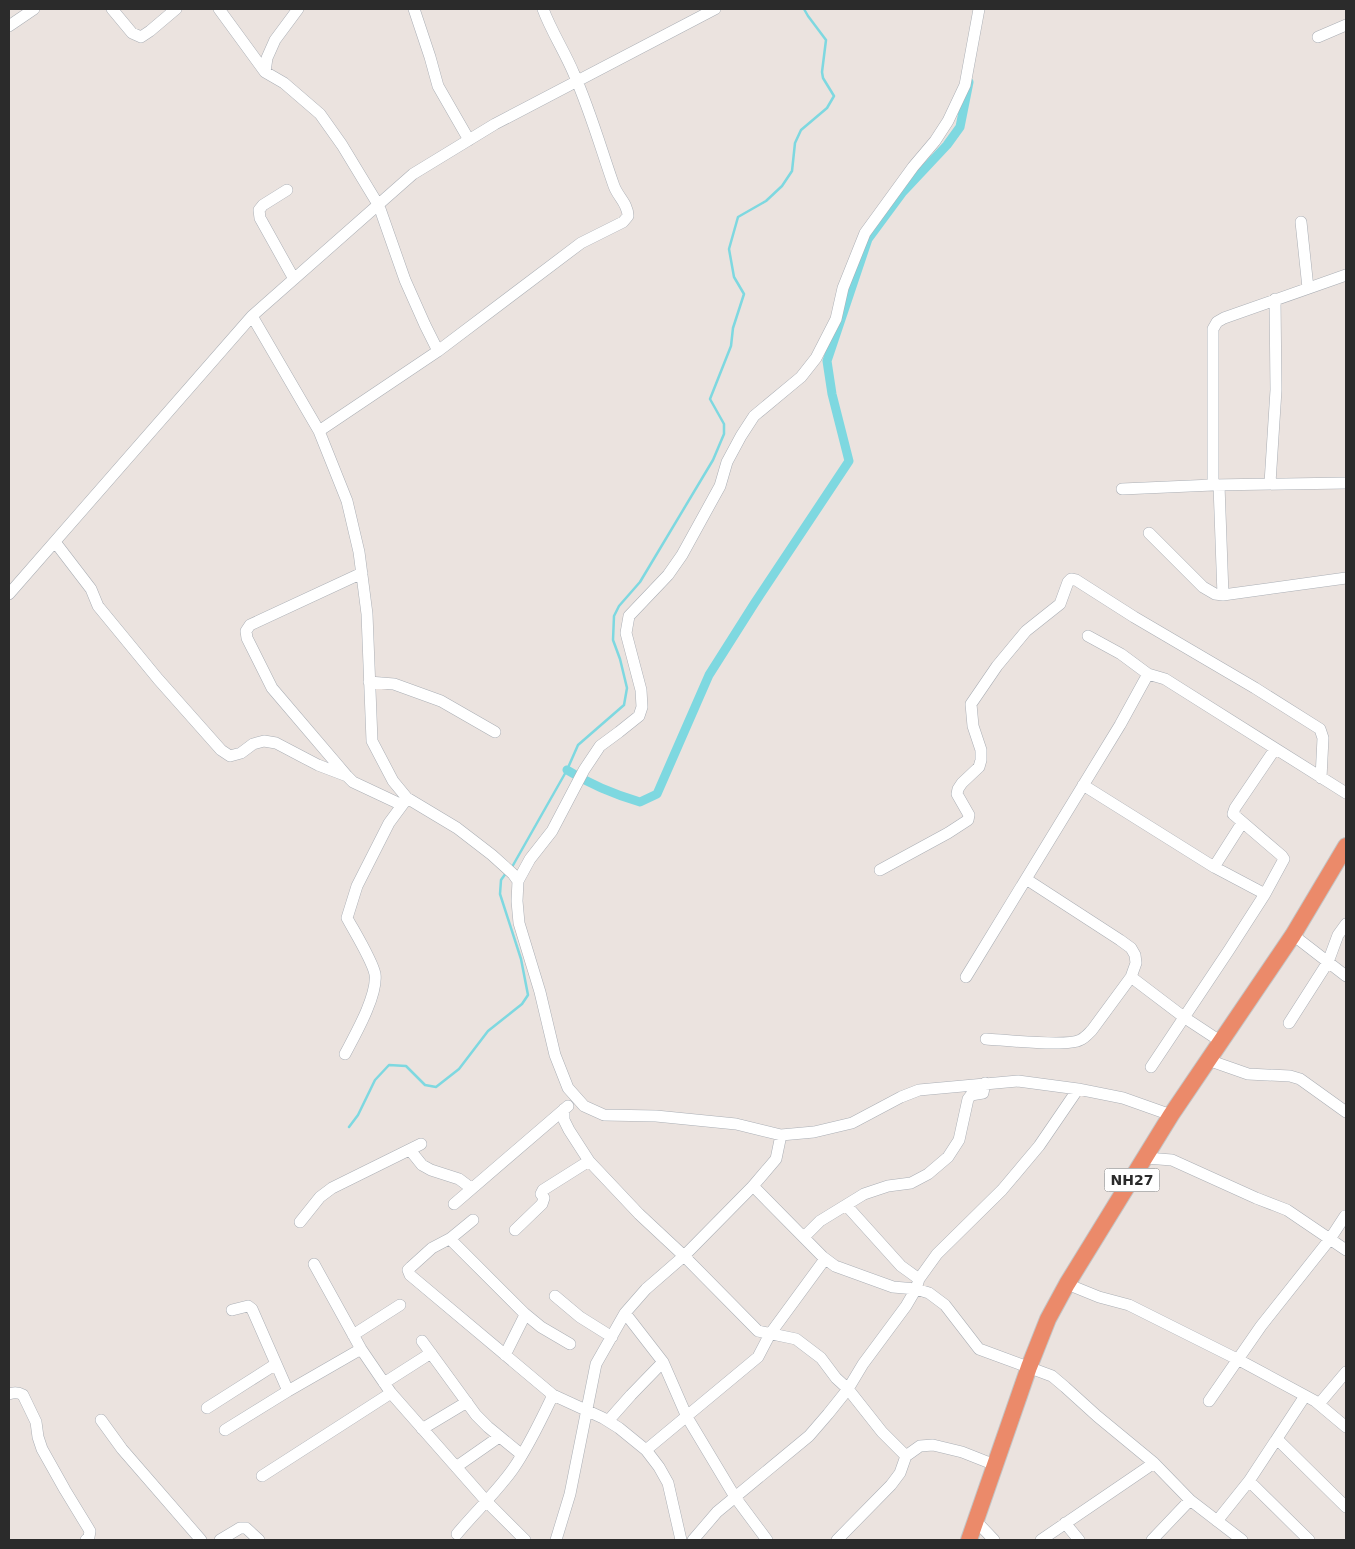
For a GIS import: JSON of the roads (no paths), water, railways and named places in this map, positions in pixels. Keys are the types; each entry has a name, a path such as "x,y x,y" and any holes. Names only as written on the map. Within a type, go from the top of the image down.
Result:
{"highway":[{"name":"NH27","path":"969,1540 1048,1319 1171,1115 1294,935 1344,855"}],"street":[{"path":"9,26 34,9"},
{"path":"112,9 132,33 141,37 176,9"},
{"path":"218,9 265,72 284,84 320,114 342,145 379,206 406,280 438,351"},
{"path":"265,72 267,58 274,40 298,9"},
{"path":"414,9 438,86 469,140"},
{"path":"319,431 438,351 581,243 623,222 628,216 628,209 616,191 577,81 547,21 543,9"},
{"path":"9,594 252,316 379,206 413,174 495,124 715,9"},
{"path":"515,878 552,831 584,770 600,746 639,716 642,707 641,690 626,633 630,616 668,574 682,555 720,486 727,462 754,416 801,377 816,358 836,319 843,288 865,233 913,167 935,141 948,121 965,85 979,9"},
{"path":"1318,37 1346,25"},
{"path":"287,190 263,205 259,210 260,218 294,279"},
{"path":"1301,222 1308,288"},
{"path":"1223,595 1216,485 1213,329 1217,322 1224,318 1346,275"},
{"path":"1270,484 1276,390 1275,299"},
{"path":"252,316 319,431 347,501 359,552 367,614 372,741 405,802"},
{"path":"1122,488 1346,483"},
{"path":"1150,533 1203,587 1215,594 1223,595 1346,578"},
{"path":"55,542 91,588 98,606 158,679 221,750 230,756 241,753 252,744 264,741 276,743 318,765 347,776"},
{"path":"362,573 250,625 246,631 247,638 272,688 353,782 405,802 457,828 502,864 515,878 519,923 540,992 555,1055 568,1088 584,1106 604,1115 656,1116 736,1124 781,1135 814,1132 852,1123 901,1097 919,1090 1018,1081 1078,1089 1123,1098 1171,1115"},
{"path":"880,870 968,820 969,815 957,794 962,783 978,767 981,760 973,726 971,704 997,666 1026,631 1060,604 1068,582 1071,579 1076,580 1320,730 1323,738 1320,778"},
{"path":"1088,636 1121,654 1148,674 1165,679 1346,793"},
{"path":"966,977 1120,725 1148,674"},
{"path":"369,682 394,684 441,701 495,732"},
{"path":"1151,1067 1185,1018 1264,894 1284,859 1233,814 1235,808 1275,749"},
{"path":"1083,785 1214,867 1264,894"},
{"path":"345,1054 362,1025 373,990 375,974 347,918 356,886 389,824 405,802"},
{"path":"1214,867 1242,823"},
{"path":"986,1039 1056,1043 1079,1041 1092,1030 1131,977 1136,963 1135,955 1131,948 1026,879"},
{"path":"1289,1023 1328,962 1338,935 1346,924"},
{"path":"1294,935 1346,976"},
{"path":"1131,977 1185,1018 1220,1041"},
{"path":"1208,1060 1248,1074 1290,1076 1300,1079 1346,1112"},
{"path":"804,1238 820,1221 864,1194 888,1186 911,1183 928,1174 948,1157 959,1140 968,1099 971,1095 983,1093 985,1083"},
{"path":"694,1540 717,1512 809,1436 828,1414 848,1389 863,1364 906,1306 938,1254 1002,1190 1039,1146 1078,1089"},
{"path":"454,1204 578,1099"},
{"path":"564,1109 564,1120 589,1161 639,1214 684,1256 744,1319 758,1331 796,1339 821,1358 882,1432 906,1456"},
{"path":"556,1540 570,1494 596,1364 625,1313 646,1289 684,1256 753,1186 776,1159 781,1135"},
{"path":"300,1222 320,1197 332,1188 421,1144"},
{"path":"410,1150 422,1165 459,1179 472,1188"},
{"path":"1146,1158 1172,1160 1287,1210 1346,1250"},
{"path":"515,1230 542,1204 544,1198 541,1194 542,1190 589,1161"},
{"path":"753,1186 825,1259 835,1266 893,1287 918,1284"},
{"path":"846,1205 918,1284 945,1305 979,1349 1052,1376 1154,1463 1190,1500 1242,1540"},
{"path":"1210,1401 1261,1326 1330,1239 1345,1216"},
{"path":"474,1220 451,1238 432,1248 411,1267 408,1273 553,1395 608,1421 646,1450 668,1483 681,1540"},
{"path":"451,1238 524,1313 541,1327 570,1344"},
{"path":"646,1450 758,1357 770,1334 825,1259"},
{"path":"314,1264 361,1349 391,1394 487,1502 525,1540"},
{"path":"1068,1284 1099,1297 1130,1305 1239,1360 1319,1404 1346,1427"},
{"path":"555,1296 580,1317 612,1337"},
{"path":"354,1335 400,1305"},
{"path":"232,1310 248,1306 252,1309 288,1391"},
{"path":"504,1355 524,1318 524,1313"},
{"path":"625,1313 663,1362 687,1417 735,1497 767,1540"},
{"path":"422,1341 476,1415 499,1437 522,1455"},
{"path":"225,1430 361,1349"},
{"path":"384,1384 431,1353"},
{"path":"608,1421 630,1395 663,1362"},
{"path":"207,1408 276,1364"},
{"path":"1319,1404 1346,1372"},
{"path":"9,1394 19,1392 23,1395 36,1422 42,1449 90,1531 89,1537 86,1540"},
{"path":"262,1476 391,1394"},
{"path":"458,1534 469,1519 487,1502 512,1470 530,1442 553,1395"},
{"path":"1217,1521 1249,1481 1305,1396"},
{"path":"422,1429 467,1402"},
{"path":"101,1420 122,1449 201,1540"},
{"path":"456,1467 499,1437"},
{"path":"1277,1439 1346,1507"},
{"path":"837,1540 891,1485 900,1473 906,1456 920,1446 933,1445 962,1452 996,1465"},
{"path":"1042,1540 1154,1463"},
{"path":"1249,1481 1309,1540"},
{"path":"1152,1540 1190,1500"},
{"path":"976,1520 994,1540"},
{"path":"1065,1523 1079,1540"},
{"path":"220,1540 240,1528 246,1528 259,1540"}],"waterway":[{"path":"512,867 567,770 578,745 624,705 627,688 613,640 614,616 619,606 640,582 713,460 724,434 724,424 710,399 731,346 733,328 744,294 734,277 729,249 738,217 766,201 782,186 792,171 795,143 801,130 827,108 834,96 823,78 822,72 826,40 804,9"},
{"path":"567,770 602,789 640,802 657,794 709,675 849,461 832,394 827,361 868,239 902,193 947,145 960,127 969,82"},
{"path":"349,1127 358,1115 375,1080 389,1065 406,1066 425,1085 436,1087 459,1069 488,1031 522,1004 528,995 521,959 500,894 501,880 506,873"}]}
